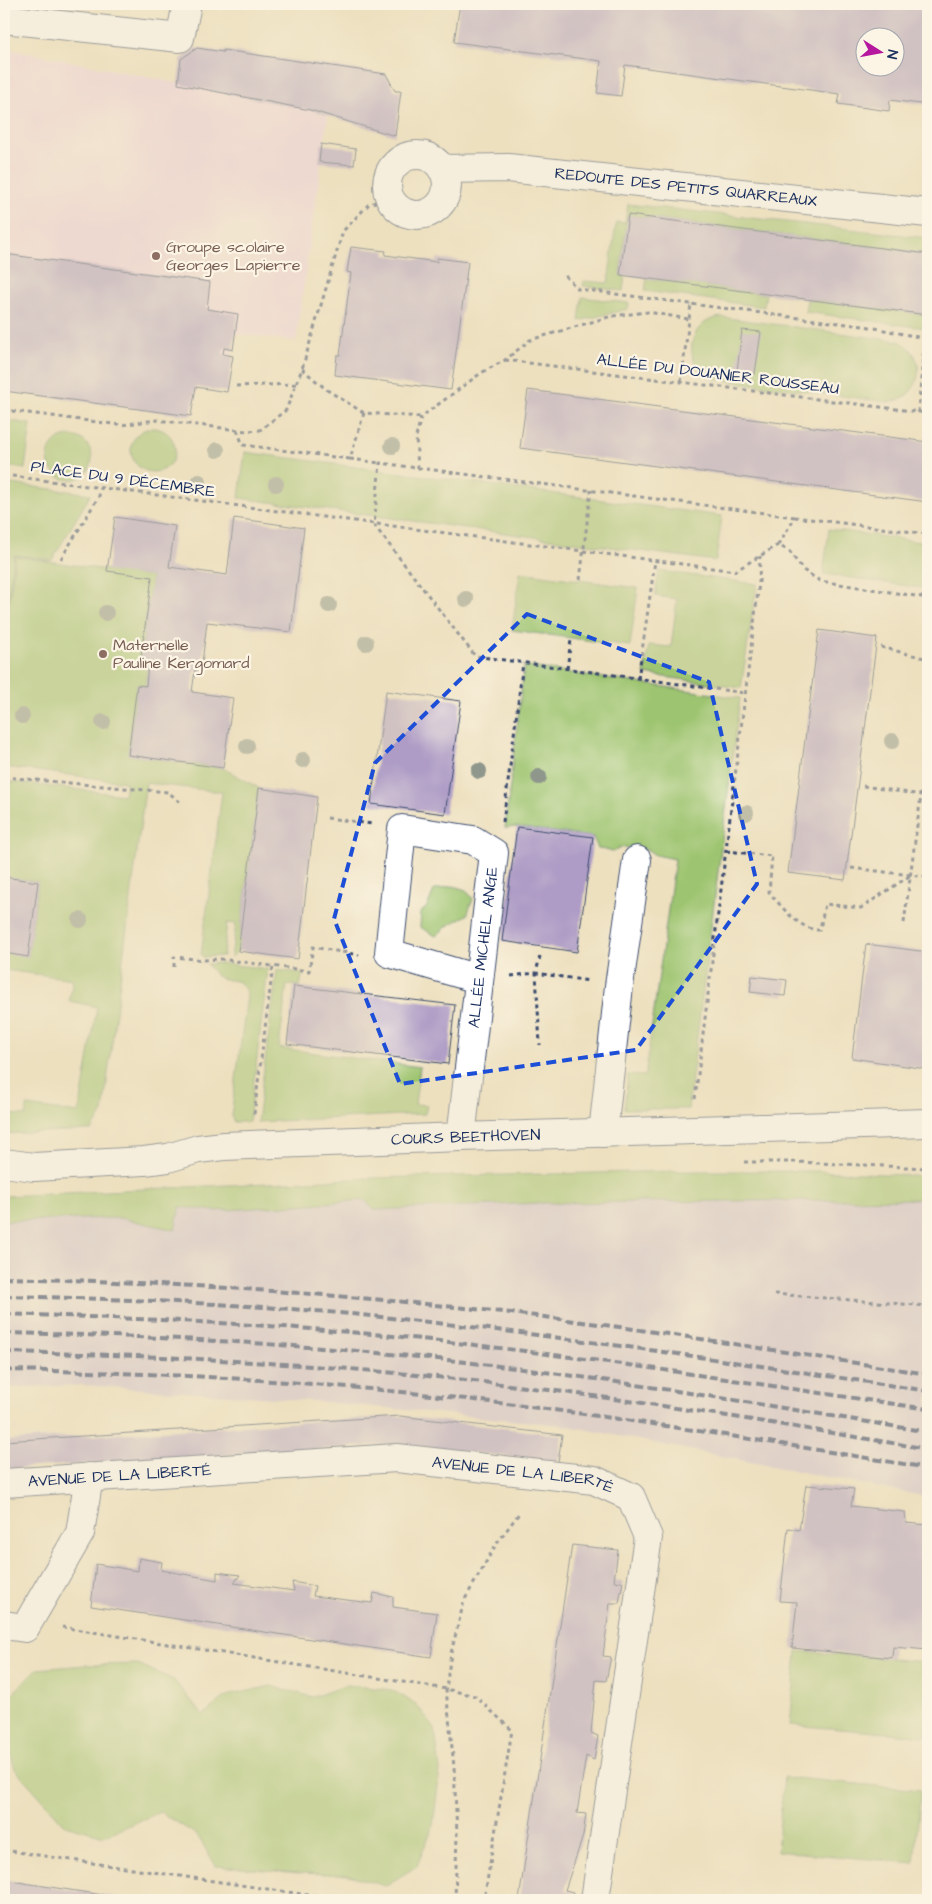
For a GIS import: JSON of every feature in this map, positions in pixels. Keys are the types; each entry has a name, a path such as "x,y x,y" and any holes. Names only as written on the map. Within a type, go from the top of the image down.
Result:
{"street":[{"path":"4,19 180,38 187,4"},
{"path":"417,154 426,156 436,161 442,169 446,178 447,188 445,197 432,212 412,215 403,212 389,198 386,188 387,178 391,169 398,161 407,156 417,154"},
{"name":"REDOUTE DES PETITS QUARREAUX","path":"442,169 508,168 928,213"},
{"path":"402,829 389,953 478,979"},
{"name":"ALLÉE MICHEL ANGE","path":"402,829 473,840 494,853 461,1136"},
{"path":"603,1133 619,986 637,860"},
{"name":"COURS BEETHOVEN","path":"4,1163 15,1166 34,1167 168,1158 212,1147 461,1136 928,1123"},
{"name":"AVENUE DE LA LIBERTÉ","path":"4,1482 397,1458 594,1480 631,1497 648,1537 596,1900"},
{"path":"16,1623 80,1533 89,1477"}],"path":[{"path":"4,410 121,425 156,420 247,431 260,430 286,410 302,369 343,231 369,204 389,198"},
{"path":"565,276 578,289 870,327 926,339 918,412"},
{"path":"681,382 691,304"},
{"path":"418,468 416,437 421,417 481,373 505,360 530,340 612,316 648,312 688,319"},
{"name":"ALLÉE DU DOUANIER ROUSSEAU","path":"505,360 928,413"},
{"path":"302,369 327,390 364,413 421,417"},
{"path":"236,386 296,384"},
{"path":"350,459 364,413"},
{"path":"237,430 243,446 928,534"},
{"path":"380,463 374,525 475,656 745,693"},
{"name":"PLACE DU 9 DÉCEMBRE","path":"4,475 735,571 778,545"},
{"path":"62,559 99,496 101,488"},
{"path":"580,580 591,490"},
{"path":"795,517 778,545 789,551 803,570 820,581 928,598"},
{"path":"694,1103 759,583 760,556"},
{"path":"638,679 655,560"},
{"path":"567,669 571,640"},
{"path":"881,648 928,659"},
{"path":"494,853 502,828 523,663"},
{"path":"904,923 912,875 928,743"},
{"path":"4,777 168,792 180,802"},
{"path":"863,786 928,796"},
{"path":"327,818 402,829"},
{"path":"726,851 772,856 769,892 787,914 810,929 819,930 822,924 825,904 861,908 912,875"},
{"path":"851,868 928,876"},
{"path":"174,967 174,957 205,960 221,959 309,971 313,948 376,958 389,953"},
{"path":"540,956 536,973 540,1045"},
{"path":"254,1117 273,966"},
{"path":"478,979 536,973 619,986"},
{"path":"738,1162 796,1162 928,1168"},
{"path":"774,1294 928,1306"},
{"path":"456,1900 457,1834 454,1767 446,1689 451,1653 464,1601 495,1546 520,1512"},
{"path":"16,1623 446,1689 475,1696 512,1730 484,1900"},
{"path":"4,1850 342,1900"}],"highlighted area":[{"path":"527,614 709,682 757,884 636,1050 400,1084 334,919 375,763"}],"shaded area":[{"name":"Groupe scolaire Georges Lapierre","path":"4,48 310,110 328,116 296,341 235,334 227,392 197,387 191,416 4,391"},
{"path":"928,1199 928,1497 563,1425 302,1400 83,1385 4,1388 4,1221 120,1218 174,1230 180,1207 215,1211 366,1200 374,1210 541,1203"}],"green space":[{"path":"628,204 928,238 928,254 628,215 620,275 625,276 623,291 583,286 584,281 608,283 616,222 625,223"},
{"path":"647,278 766,294 764,307 645,291"},
{"path":"582,297 629,303 628,309 579,321"},
{"path":"807,299 926,315 924,328 805,312"},
{"path":"721,317 899,341 910,349 916,358 918,375 916,384 905,396 888,402 713,379 703,373 696,364 692,355 692,345 700,327 709,320"},
{"path":"4,420 31,424 25,469 4,466"},
{"path":"153,428 165,432 171,438 175,450 171,462 165,468 153,472 141,468 135,462 131,450 135,438 141,432"},
{"path":"70,436 82,440 88,446 92,458 88,470 82,476 70,480 58,476 52,470 48,458 52,446 58,440"},
{"path":"245,452 722,516 716,561 239,498"},
{"path":"4,483 91,494 52,560 14,555 4,633"},
{"path":"829,529 928,543 928,589 823,574"},
{"path":"15,556 152,577 140,661 148,663 146,686 137,685 128,755 223,768 259,788 238,951 231,957 236,924 227,923 223,956 203,957 201,955 222,792 146,783 103,1112 92,1130 4,1134 4,1113 26,1116 27,1106 79,1113 97,1007 69,1001 73,979 4,970 4,953 28,956 38,882 4,877 4,781 124,795 126,782 4,767 4,639"},
{"path":"659,571 757,584 741,688 644,674 649,645 671,647 677,599 655,596"},
{"path":"520,572 638,588 630,646 512,630"},
{"path":"524,666 740,698 688,1109 624,1109 628,1075 645,1076 675,859 655,855 648,850 624,847 614,851 598,849 593,837 517,827 505,828"},
{"path":"453,886 466,890 473,899 467,915 447,926 436,936 420,927 421,912 427,907 434,890"},
{"path":"219,963 268,969 249,1122 234,1122 231,1116 247,996 242,985 236,981 217,976 207,964"},
{"path":"277,970 303,973 300,986 287,985 279,1048 420,1067 415,1104 427,1105 425,1114 257,1122"},
{"path":"680,1171 817,1171 928,1176 928,1199 541,1203 374,1210 365,1200 215,1211 180,1207 175,1230 120,1218 4,1221 4,1196 367,1178"},
{"path":"797,1651 928,1662 926,1736 790,1725"},
{"path":"138,1664 174,1680 203,1715 226,1696 271,1686 313,1697 347,1685 392,1690 416,1704 435,1729 440,1770 433,1826 417,1866 385,1886 349,1875 216,1866 197,1835 160,1812 104,1836 65,1825 15,1769 4,1733 4,1722 10,1696 37,1669 86,1665"},
{"path":"784,1777 921,1790 914,1863 777,1851"}],"building":[{"path":"460,4 928,4 928,105 890,100 889,111 838,104 840,94 625,65 621,96 597,93 601,61 454,42"},
{"path":"197,48 223,52 223,50 386,74 395,91 401,91 395,136 310,110 178,84 181,59"},
{"path":"321,144 356,149 354,165 319,162"},
{"path":"628,215 928,254 928,315 620,275"},
{"path":"351,247 386,251 385,255 437,262 437,258 468,262 451,390 335,375 337,355 340,355 351,273 347,272"},
{"path":"4,254 210,282 207,309 238,314 233,350 224,348 223,354 233,356 227,392 196,387 191,416 4,391"},
{"path":"742,330 761,332 755,374 737,371"},
{"path":"528,390 928,442 928,502 520,448"},
{"path":"115,517 175,526 169,567 227,575 234,518 304,528 291,632 207,622 201,671 195,670 192,692 233,698 223,768 128,755 137,685 146,686 148,663 140,662 152,577 107,571"},
{"path":"819,630 877,638 845,880 788,873"},
{"path":"386,691 461,701 445,814 371,804"},
{"path":"259,788 317,797 298,959 238,951"},
{"path":"517,827 593,837 577,952 502,941"},
{"path":"4,877 38,882 28,957 4,953"},
{"path":"866,944 928,952 928,1050 926,1069 852,1058"},
{"path":"752,976 787,980 785,996 750,992"},
{"path":"294,986 455,1005 448,1064 287,1044"},
{"path":"400,1416 562,1435 558,1462 396,1444 4,1469 4,1441"},
{"path":"806,1485 854,1489 851,1506 905,1512 906,1523 928,1525 928,1650 893,1647 892,1658 792,1648 797,1602 780,1601 788,1528 799,1530"},
{"path":"572,1545 618,1550 614,1581 623,1582 619,1603 610,1603 603,1656 611,1657 606,1681 596,1680 591,1733 598,1736 594,1760 586,1756 577,1813 586,1814 583,1836 565,1890 573,1892 571,1900 519,1900"},
{"path":"139,1558 162,1562 161,1570 217,1580 217,1572 240,1575 234,1583 294,1591 292,1582 315,1586 313,1596 372,1603 374,1593 393,1597 393,1607 437,1613 431,1657 91,1606 96,1564 138,1571"},
{"path":"4,1880 129,1899 129,1900 4,1900"}],"railway":[{"path":"4,1278 235,1288 523,1314 928,1374"},
{"path":"4,1296 188,1303 372,1316 581,1341 928,1391"},
{"path":"4,1314 188,1321 442,1341 720,1378 928,1409"},
{"path":"4,1333 230,1342 400,1355 515,1368 633,1385 928,1432"},
{"path":"4,1352 230,1361 343,1368 456,1379 634,1402 928,1449"},
{"path":"4,1370 226,1378 431,1395 644,1423 928,1468"}],"place":[{"name":"Groupe scolaire Georges Lapierre","path":"156,256"},
{"name":"Maternelle Pauline Kergomard","path":"103,654"}]}
